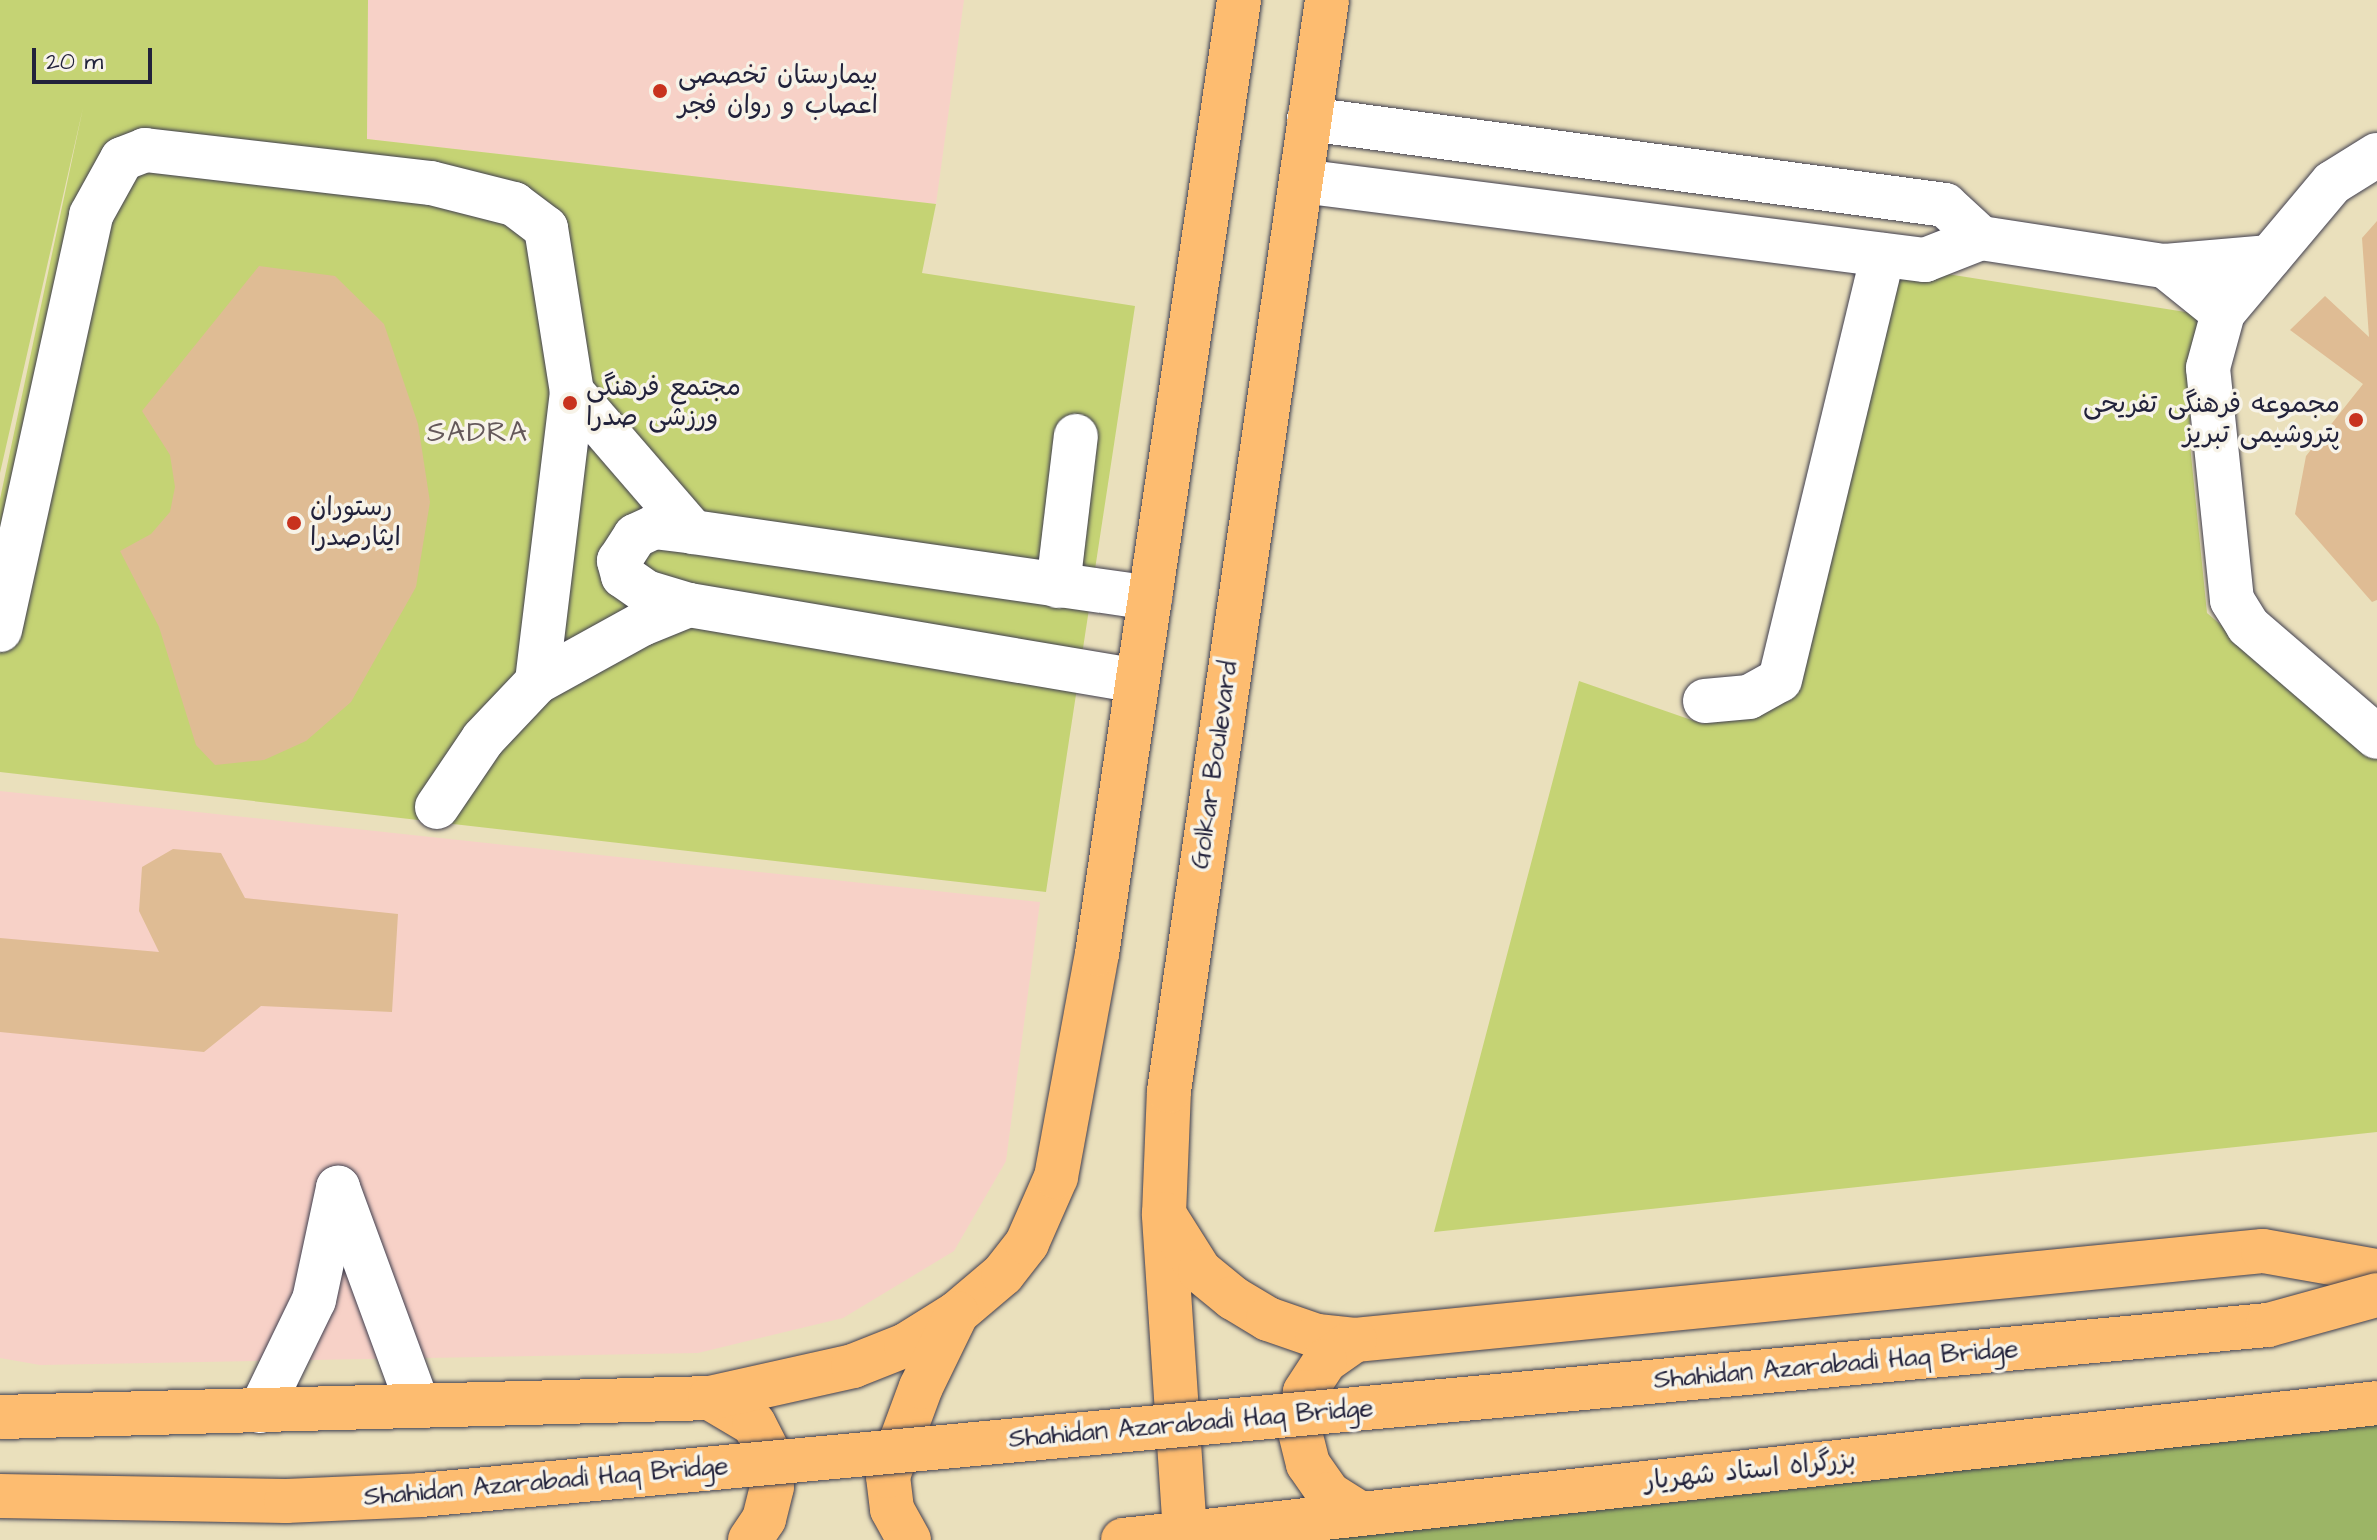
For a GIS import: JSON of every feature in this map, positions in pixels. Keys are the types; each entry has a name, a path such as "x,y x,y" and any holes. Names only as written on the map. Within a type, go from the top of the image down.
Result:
{"main road":[{"path":"0,1417 710,1398 853,1366 906,1345 957,1313 1003,1274 1027,1243 1056,1177 1097,954 1239,0"},
{"name":"Golkar Boulevard","path":"1185,1533 1164,1214 1169,1091 1327,0"},
{"path":"1164,1214 1200,1271 1233,1298 1268,1319 1317,1336 1355,1340 2263,1251 2377,1271"},
{"name":"Shahidan Azarabadi Haq Bridge","path":"0,1496 286,1501 421,1495 2268,1325 2377,1295"},
{"path":"909,1540 892,1509 888,1476 921,1387 957,1313"},
{"path":"1355,1340 1325,1361 1305,1392 1299,1428 1308,1464 1329,1494 1360,1513"},
{"path":"710,1398 754,1424 769,1454 772,1487 764,1519 750,1540"},
{"name":"بزرگراه استاد شهریار","path":"1123,1540 2377,1403"}],"lane":[{"path":"1309,119 1945,205 1981,238"},
{"path":"0,630 91,215 122,159 145,150 431,183 514,204 546,228 572,392 537,682"},
{"path":"2377,155 2332,183 2223,313 2208,368 2232,600 2248,626 2377,737"},
{"path":"1301,181 1925,260 1981,238 2165,266 2270,257"},
{"path":"1705,701 1749,697 1780,680 1883,255"},
{"path":"2165,266 2223,313"},
{"path":"572,392 693,532"},
{"path":"1058,586 1076,436"},
{"path":"1137,681 689,605 646,592 623,576 619,561 635,536 654,527 1150,598"},
{"path":"437,807 483,739 537,682 642,624 689,605"},
{"path":"260,1411 314,1300 338,1188 418,1406"}],"shaded area":[{"name":"بیمارستان تخصصی اعصاب و روان فجر","path":"368,0 964,0 936,204 367,139"},
{"path":"0,791 1040,902 1006,1161 954,1251 843,1318 698,1353 40,1365 0,1358"}],"green space":[{"name":"مجتمع فرهنگی ورزشی صدرا","path":"0,0 368,0 367,139 936,204 922,273 1135,306 1046,892 0,772 0,499 83,108 0,473"},
{"path":"1903,267 2198,314 2189,435 2207,613 2377,759 2377,1132 1434,1232 1579,681 1703,724 1789,684"},
{"path":"2377,1422 2377,1540 1263,1540"}],"building":[{"name":"مجموعه فرهنگی تفریحی پتروشیمی تبریز","path":"2377,221 2377,600 2372,602 2295,514 2306,456 2363,384 2290,330 2325,296 2369,337 2362,238"},
{"name":"رستوران ایثارصدرا","path":"259,266 335,276 384,324 418,424 430,502 416,587 351,702 306,741 264,760 215,765 196,745 159,627 120,551 151,534 170,512 175,487 170,455 142,411"},
{"path":"173,849 221,853 245,898 398,914 392,1012 261,1006 204,1052 0,1032 0,938 159,952 139,911 142,867"}],"place":[{"name":"بیمارستان تخصصی اعصاب و روان فجر","path":"660,91"},
{"name":"مجتمع فرهنگی ورزشی صدرا","path":"570,403"},
{"name":"مجموعه فرهنگی تفریحی پتروشیمی تبریز","path":"2356,420"},
{"name":"رستوران ایثارصدرا","path":"294,523"}],"district":[{"name":"SADRA","path":"478,433"}]}
